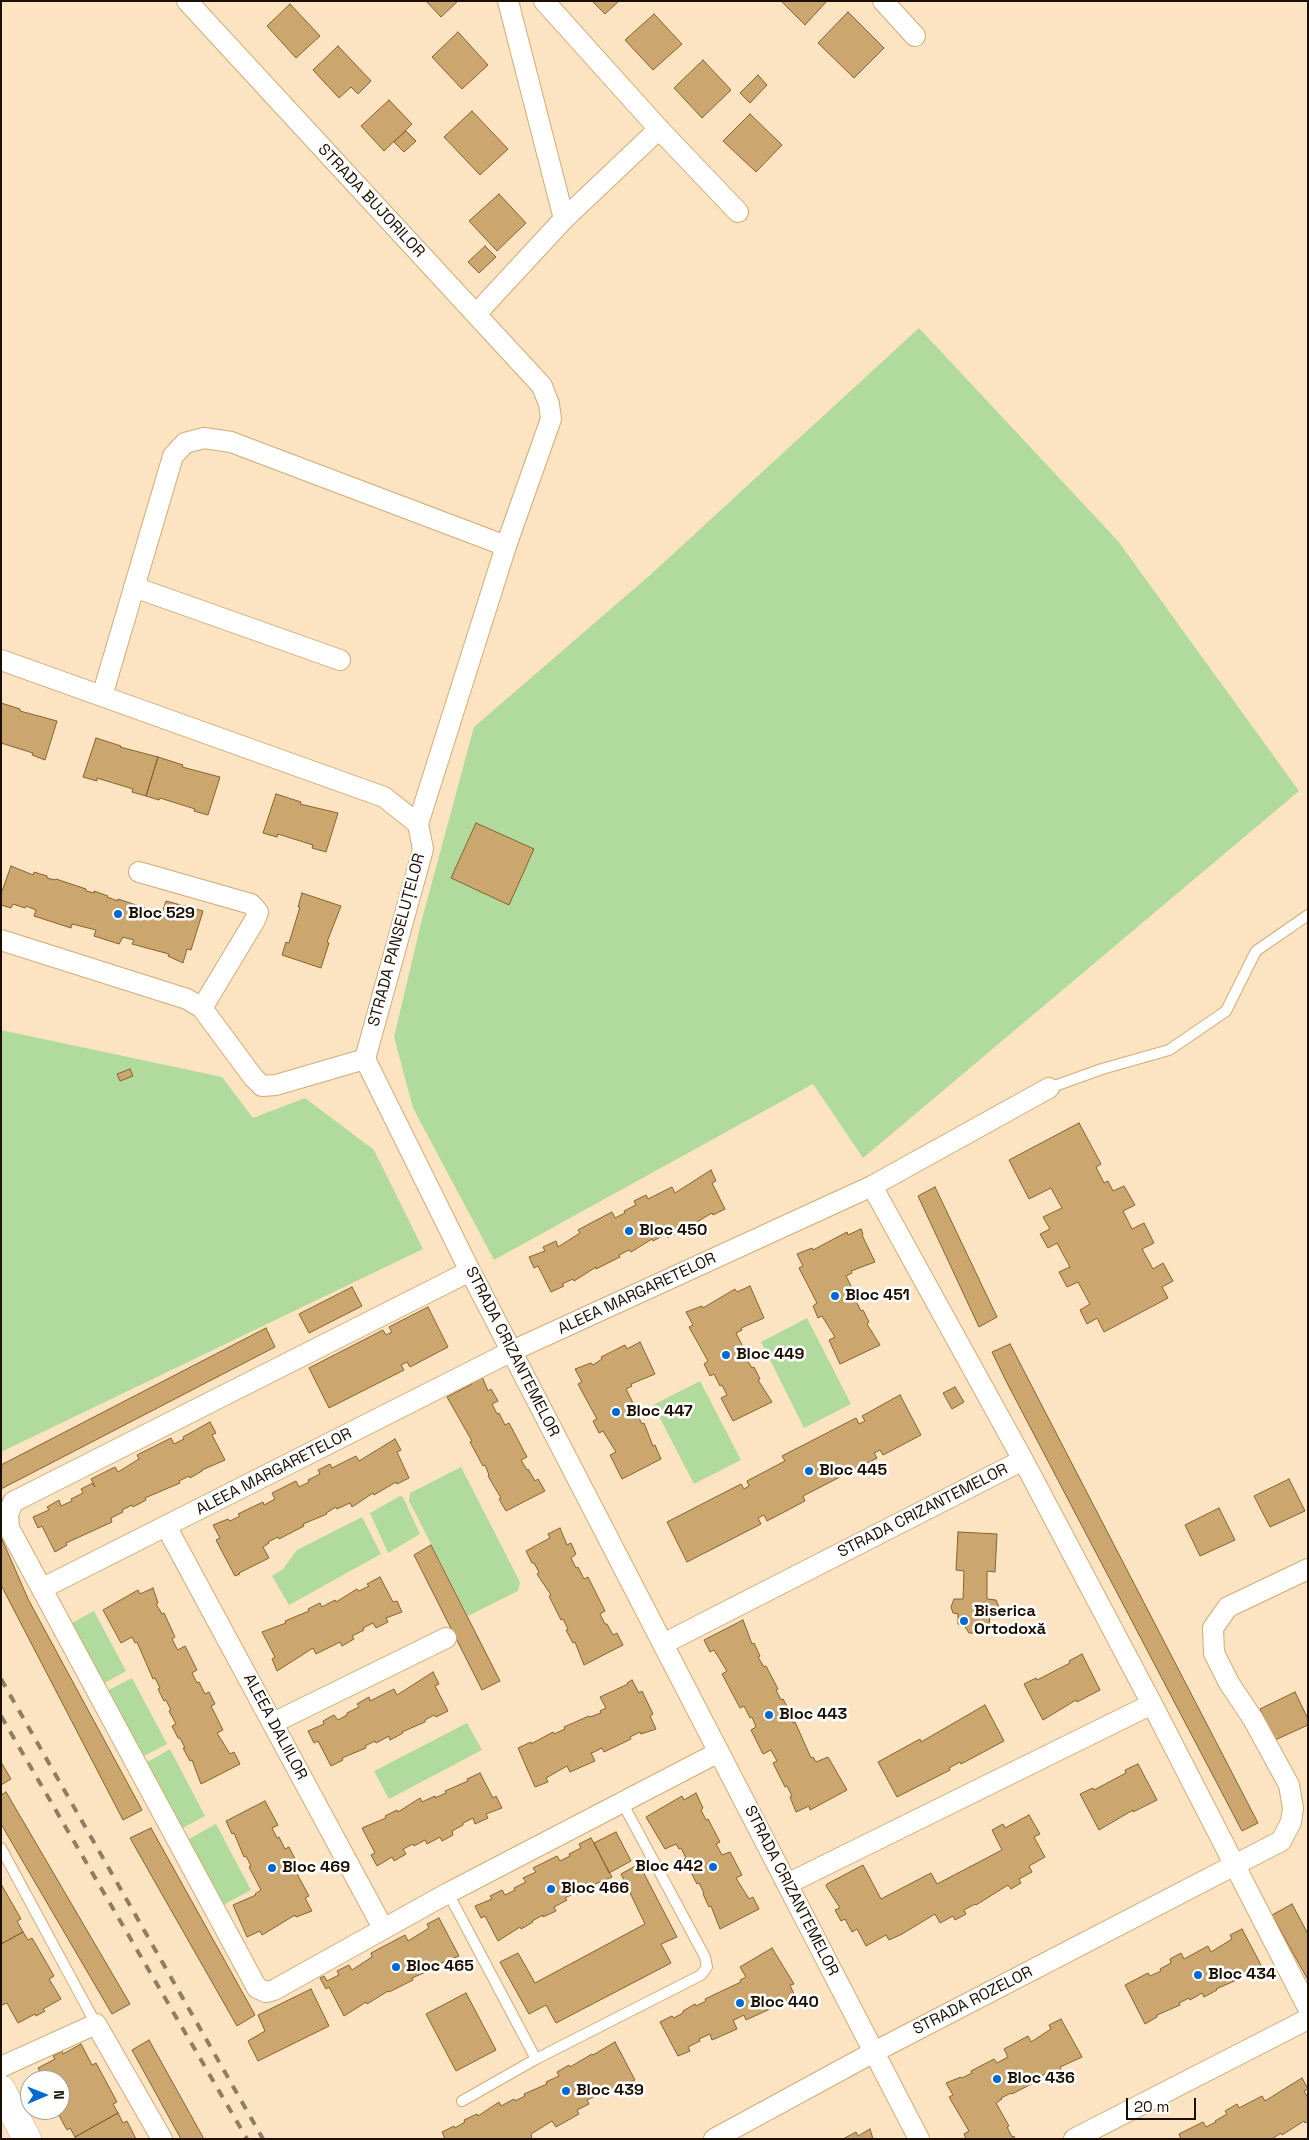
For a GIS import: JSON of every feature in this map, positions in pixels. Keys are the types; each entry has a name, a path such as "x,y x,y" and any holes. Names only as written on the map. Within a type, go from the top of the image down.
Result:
{"highway":[{"path":"1,2090 27,2139"}],"street":[{"name":"STRADA BUJORILOR","path":"187,1 542,386 549,404 550,419 506,546"},
{"path":"508,1 564,219"},
{"path":"544,1 659,129 738,212"},
{"path":"883,1 915,36"},
{"path":"476,314 564,219 659,129"},
{"path":"1,660 384,797 418,824 506,546 231,442 204,438 185,443 173,456 102,696"},
{"path":"134,587 340,660"},
{"name":"STRADA PANSELUȚELOR","path":"365,1059 423,849 418,824"},
{"path":"139,872 251,904 258,912 202,1008"},
{"path":"1,940 187,999 202,1008 253,1077 262,1086 276,1085 365,1059"},
{"name":"STRADA CRIZANTEMELOR","path":"365,1059 470,1272 919,2139"},
{"name":"ALEEA MARGARETELOR","path":"42,1588 512,1351 872,1186 1050,1088"},
{"path":"872,1186 1023,1460 1152,1704 1308,2008"},
{"path":"470,1272 13,1502 8,1515 9,1528 257,1988 266,1992 274,1990 448,1893 719,1752"},
{"name":"STRADA CRIZANTEMELOR","path":"663,1644 1023,1460"},
{"name":"ALEEA DALIILOR","path":"166,1526 383,1928"},
{"name":"STRADA ROZELOR","path":"714,2139 874,2052 1281,1841 1291,1822 1293,1808 1289,1786 1253,1719 1229,1683 1214,1654 1213,1628 1228,1607 1308,1569"},
{"path":"273,1724 446,1638"},
{"path":"787,1884 1152,1704"},
{"path":"1074,2139 1308,2019"},
{"path":"1,2068 96,2024 162,2139"}],"lane":[{"path":"1050,1088 1102,1069 1169,1050 1226,1011 1256,951 1308,916"},
{"path":"462,2101 536,2060 701,1975 707,1967 705,1957 622,1802"},
{"path":"1,1848 96,2024"},
{"path":"448,1893 536,2060"}],"green space":[{"path":"919,328 1118,541 1299,791 863,1158 813,1084 494,1260 413,1108 394,1037 422,919 474,727 649,576"},
{"path":"1,1030 222,1077 253,1118 305,1098 374,1150 423,1249 1,1452"},
{"path":"807,1318 851,1404 804,1428 761,1342"},
{"path":"700,1381 741,1460 694,1484 653,1405"},
{"path":"461,1467 520,1582 518,1591 468,1616 409,1501 410,1493"},
{"path":"400,1496 403,1497 420,1534 388,1553 370,1513"},
{"path":"362,1517 381,1554 289,1605 272,1576 283,1569 297,1550"},
{"path":"94,1611 126,1671 103,1684 70,1624"},
{"path":"132,1678 167,1744 142,1757 107,1691"},
{"path":"467,1723 482,1750 389,1799 374,1771"},
{"path":"170,1749 205,1816 181,1829 146,1763"},
{"path":"216,1824 251,1890 223,1905 187,1840"}],"building":[{"path":"426,1 458,1 441,17"},
{"path":"592,1 619,1 605,14"},
{"path":"781,1 827,1 805,25"},
{"path":"290,4 320,36 296,58 267,26"},
{"path":"848,12 884,48 854,78 818,43"},
{"path":"654,14 682,44 653,70 625,40"},
{"path":"458,32 488,65 462,89 432,57"},
{"path":"338,46 371,81 358,94 351,87 339,98 313,70"},
{"path":"703,60 731,90 702,118 674,88"},
{"path":"758,75 767,85 750,103 740,93"},
{"path":"389,100 412,124 384,151 361,126"},
{"path":"472,111 508,149 480,175 444,137"},
{"path":"750,114 782,145 756,172 723,141"},
{"path":"406,131 416,141 404,152 394,142"},
{"path":"499,194 526,223 497,251 469,221"},
{"path":"485,246 496,257 479,273 468,262"},
{"path":"1,703 20,709 20,711 57,721 45,760 32,755 33,753 1,743"},
{"path":"96,738 120,747 158,757 146,796 132,792 133,789 97,778 97,781 83,777"},
{"path":"158,757 183,765 182,767 220,777 208,815 160,798 159,800 146,796"},
{"path":"276,794 301,802 300,804 338,813 326,852 312,848 313,845 278,834 277,837 263,833"},
{"path":"476,823 534,849 509,905 451,878"},
{"name":"Bloc 529","path":"11,866 33,875 34,872 47,876 47,878 86,889 86,891 94,893 94,891 155,913 156,911 162,913 166,901 203,911 191,950 187,949 183,963 168,956 169,954 132,944 134,940 123,937 119,944 94,936 96,930 72,924 71,928 34,916 36,910 26,906 25,908 13,904 11,908 1,905 1,894"},
{"path":"302,893 341,906 327,942 329,943 321,968 282,955 286,942 289,943 300,907 298,907"},
{"path":"130,1069 133,1076 120,1081 117,1074"},
{"path":"1079,1123 1101,1164 1096,1167 1104,1183 1108,1181 1113,1191 1124,1186 1135,1205 1123,1211 1132,1229 1144,1223 1154,1243 1142,1249 1153,1269 1163,1263 1173,1281 1162,1287 1168,1298 1104,1332 1097,1318 1087,1324 1080,1310 1090,1304 1078,1282 1067,1287 1059,1272 1070,1267 1057,1243 1048,1248 1040,1234 1050,1229 1043,1217 1062,1208 1051,1188 1029,1199 1009,1160"},
{"name":"Bloc 450","path":"711,1170 716,1181 712,1183 725,1209 713,1215 712,1213 690,1226 689,1224 679,1229 680,1231 668,1238 666,1234 653,1241 652,1239 631,1252 629,1250 619,1255 620,1257 596,1269 596,1267 574,1281 573,1279 562,1284 564,1286 551,1292 538,1266 534,1268 529,1257 545,1251 543,1247 556,1241 558,1247 580,1233 578,1230 612,1212 615,1218 636,1205 634,1201 646,1195 648,1199 672,1187 675,1193"},
{"path":"935,1187 997,1317 979,1327 918,1196"},
{"name":"Bloc 451","path":"861,1229 875,1262 851,1271 852,1273 846,1276 858,1300 856,1301 861,1311 863,1310 869,1322 867,1324 880,1345 840,1364 829,1340 835,1337 822,1316 818,1318 813,1306 817,1303 799,1268 803,1266 797,1254 812,1248 813,1250 847,1232 848,1235"},
{"name":"Bloc 449","path":"750,1286 764,1318 741,1328 742,1330 736,1333 748,1357 746,1358 752,1368 754,1367 760,1379 758,1380 772,1402 733,1421 721,1398 727,1395 714,1374 710,1376 704,1364 708,1361 689,1327 693,1325 686,1312 702,1306 703,1308 735,1289 737,1292"},
{"path":"352,1287 362,1306 309,1333 299,1314"},
{"path":"428,1307 448,1347 410,1367 407,1362 401,1365 404,1370 329,1408 309,1368 383,1330 386,1335 392,1332 389,1327"},
{"path":"266,1328 275,1347 1,1489 1,1465"},
{"name":"Bloc 447","path":"640,1342 655,1374 631,1384 632,1386 626,1389 661,1459 622,1479 610,1455 616,1452 603,1431 599,1433 593,1421 597,1419 578,1384 582,1382 575,1369 591,1363 593,1365 602,1359 601,1357 625,1345 627,1349"},
{"path":"1010,1344 1258,1823 1242,1831 992,1352"},
{"path":"481,1374 488,1391 491,1389 498,1401 492,1404 497,1414 499,1413 505,1425 509,1423 527,1457 521,1460 535,1481 538,1479 545,1491 506,1511 488,1476 485,1465 483,1466 470,1442 472,1441 447,1397 472,1384 470,1380"},
{"path":"955,1387 964,1402 952,1409 943,1393"},
{"name":"Bloc 445","path":"900,1395 921,1435 883,1455 880,1450 874,1453 877,1458 803,1496 805,1501 767,1521 764,1515 758,1518 761,1524 687,1562 667,1522 741,1484 744,1489 749,1486 747,1481 785,1461 782,1456 856,1418 859,1424 865,1421 862,1416"},
{"path":"210,1422 216,1433 212,1435 225,1460 145,1498 146,1500 133,1507 132,1505 122,1510 123,1512 111,1518 112,1522 66,1543 67,1545 55,1552 42,1526 38,1528 33,1517 49,1510 47,1507 59,1500 61,1506 72,1501 71,1499 83,1493 81,1489 93,1483 91,1479 115,1467 118,1472 139,1459 137,1455 171,1438 174,1444 184,1439 183,1437"},
{"path":"395,1439 401,1450 397,1452 409,1478 397,1484 396,1482 374,1495 373,1493 352,1507 350,1503 337,1509 336,1507 327,1514 303,1524 304,1526 279,1539 278,1537 268,1542 263,1547 269,1558 235,1576 216,1540 220,1538 213,1525 228,1519 230,1521 240,1516 238,1514 263,1502 264,1505 275,1499 272,1493 296,1481 299,1487 309,1482 308,1480 320,1474 318,1470 330,1464 332,1468 356,1456 359,1461"},
{"path":"1289,1479 1305,1511 1270,1527 1254,1496"},
{"path":"1219,1508 1235,1540 1200,1556 1185,1525"},
{"path":"560,1528 567,1545 571,1543 576,1554 571,1558 576,1568 578,1567 584,1579 588,1577 605,1611 600,1614 605,1624 607,1624 613,1635 617,1633 623,1645 584,1665 575,1642 573,1643 566,1630 568,1629 563,1619 561,1620 549,1596 551,1595 537,1574 539,1572 526,1551 550,1538 548,1534"},
{"path":"958,1532 997,1534 995,1572 987,1571 987,1599 996,1600 999,1607 997,1612 990,1615 989,1626 982,1626 978,1633 969,1633 964,1625 958,1624 958,1614 953,1613 951,1607 954,1599 963,1599 964,1571 956,1570"},
{"path":"1,1537 28,1599 142,1810 123,1820 1,1585"},
{"path":"431,1545 500,1681 482,1690 414,1555"},
{"path":"380,1577 393,1602 397,1601 402,1612 386,1618 388,1622 376,1628 373,1623 363,1628 364,1630 352,1636 354,1639 342,1646 340,1642 316,1654 313,1648 277,1671 272,1659 275,1657 262,1632 286,1623 285,1621 309,1611 308,1609 320,1603 322,1607 335,1600 336,1602 357,1589 359,1591 369,1586 367,1584"},
{"path":"153,1588 158,1603 156,1604 162,1614 164,1613 175,1637 172,1639 176,1647 178,1650 185,1646 197,1670 192,1673 197,1683 199,1682 205,1694 209,1692 215,1704 211,1706 223,1730 217,1733 230,1754 234,1752 240,1764 201,1784 192,1760 190,1761 180,1738 178,1738 172,1726 176,1724 169,1711 171,1710 158,1689 160,1688 155,1678 153,1679 137,1642 135,1643 132,1637 121,1643 103,1610 138,1590 140,1594"},
{"name":"Bloc 443","path":"743,1620 752,1644 754,1643 760,1656 758,1657 764,1667 766,1666 778,1689 776,1690 790,1712 788,1713 793,1723 795,1722 811,1758 813,1757 816,1762 828,1757 847,1790 810,1810 809,1806 796,1812 790,1797 792,1796 787,1786 785,1787 773,1763 777,1761 771,1750 763,1754 751,1730 756,1727 752,1717 750,1718 744,1706 740,1708 722,1674 727,1671 714,1650 710,1652 704,1640"},
{"path":"1082,1654 1100,1690 1077,1702 1076,1700 1043,1720 1024,1684 1036,1678 1037,1680 1070,1663 1069,1661"},
{"path":"433,1672 439,1684 435,1686 448,1711 436,1717 434,1715 425,1720 425,1722 402,1732 390,1740 389,1736 376,1743 375,1741 365,1746 366,1748 342,1758 343,1760 331,1766 318,1741 314,1743 308,1731 324,1724 323,1721 334,1715 338,1720 347,1715 347,1713 359,1707 357,1704 369,1697 370,1701 394,1689 397,1695"},
{"path":"632,1680 639,1693 642,1691 653,1714 650,1716 656,1729 641,1734 640,1732 630,1737 631,1739 604,1752 602,1748 591,1753 595,1761 570,1772 567,1766 546,1778 548,1782 535,1787 518,1748 531,1742 531,1744 553,1732 554,1734 565,1729 564,1727 589,1716 601,1713 600,1711 606,1708 600,1697 628,1684"},
{"path":"1295,1692 1308,1719 1308,1725 1275,1740 1260,1709"},
{"path":"985,1705 1004,1741 961,1764 960,1762 949,1768 950,1770 897,1797 878,1762 920,1739 921,1742"},
{"path":"1,1762 11,1779 1,1785"},
{"path":"1138,1764 1157,1800 1133,1812 1133,1810 1099,1830 1080,1794 1093,1788 1094,1790 1126,1773 1125,1770"},
{"path":"480,1773 493,1798 496,1796 502,1808 486,1814 488,1818 475,1824 473,1818 463,1823 463,1825 452,1831 453,1835 442,1841 440,1837 427,1844 425,1840 414,1846 413,1844 403,1849 406,1854 394,1861 392,1857 377,1866 371,1855 375,1853 362,1828 386,1818 385,1816 397,1810 398,1812 420,1798 422,1802 446,1793 445,1791 468,1781 467,1779"},
{"path":"6,1792 130,2004 112,2014 1,1824 1,1795"},
{"name":"Bloc 442","path":"696,1793 703,1808 701,1810 720,1842 716,1844 722,1855 730,1852 742,1875 736,1878 749,1899 753,1897 759,1909 720,1929 711,1906 709,1907 699,1883 697,1884 684,1859 686,1858 681,1848 679,1849 676,1844 665,1849 646,1817 682,1796 684,1800"},
{"name":"Bloc 469","path":"265,1801 278,1825 272,1828 277,1838 279,1837 285,1849 289,1847 295,1859 290,1861 309,1896 305,1898 312,1911 296,1917 295,1915 262,1935 260,1931 247,1937 233,1905 256,1895 261,1890 249,1867 251,1866 246,1856 244,1857 234,1833 232,1834 226,1821"},
{"path":"1029,1815 1040,1834 1034,1837 1045,1857 1029,1866 1032,1872 1019,1879 1021,1883 1011,1889 1008,1885 976,1905 964,1910 966,1914 955,1920 953,1916 940,1923 935,1914 902,1934 889,1940 886,1935 866,1946 857,1929 852,1932 845,1919 841,1921 835,1910 840,1908 826,1886 827,1884 863,1865 881,1899 931,1873 937,1884 1002,1850 992,1830 1003,1824 1005,1828"},
{"path":"151,1828 255,2015 237,2026 130,1838"},
{"path":"616,1832 631,1861 609,1873 594,1843"},
{"name":"Bloc 466","path":"591,1838 612,1877 588,1887 589,1889 576,1895 575,1893 565,1898 567,1900 554,1907 556,1911 543,1917 543,1915 498,1941 485,1916 481,1918 475,1906 492,1899 490,1896 502,1890 505,1895 515,1890 514,1888 526,1882 523,1878 536,1872 533,1868 557,1856 560,1861 570,1856 569,1854 581,1848 579,1844"},
{"path":"639,1864 677,1937 661,1944 671,1963 556,2023 546,2005 529,2014 500,1962 518,1953 535,1983 645,1924 621,1874"},
{"path":"1,1884 21,1919 17,1921 23,1932 1,1944"},
{"path":"1292,1904 1308,1934 1308,1980 1272,1915"},
{"name":"Bloc 465","path":"439,1918 459,1956 434,1966 435,1968 412,1978 413,1980 388,1991 367,2004 366,2002 344,2016 329,1987 326,1989 320,1978 324,1976 327,1981 339,1975 337,1971 349,1965 352,1970 372,1957 371,1953 405,1935 408,1941 429,1928 427,1924"},
{"name":"Bloc 434","path":"1242,1929 1262,1967 1250,1974 1248,1972 1239,1977 1239,1979 1216,1989 1204,1997 1202,1993 1190,2000 1189,1998 1179,2003 1180,2005 1157,2015 1157,2017 1145,2024 1125,1985 1148,1973 1150,1976 1161,1971 1160,1969 1171,1963 1170,1959 1181,1953 1184,1959 1208,1946 1211,1952 1232,1939 1230,1935"},
{"path":"23,1932 28,1940 32,1938 54,1976 49,1979 61,1999 43,2009 45,2011 18,2023 7,2003 2,2005 1,2003 1,1944"},
{"name":"Bloc 440","path":"772,1948 794,1984 790,1985 796,1999 780,2004 780,2002 769,2007 770,2009 746,2020 744,2015 733,2020 737,2029 712,2040 710,2034 699,2039 700,2041 688,2047 690,2051 678,2056 660,2022 672,2016 674,2018 695,2004 696,2006 706,2001 705,1999 741,1982 740,1980 746,1977 740,1967"},
{"path":"311,1989 329,2026 258,2061 248,2041 265,2031 258,2015"},
{"path":"466,1993 496,2050 456,2071 426,2014"},
{"name":"Bloc 436","path":"1061,2019 1082,2057 1060,2067 1061,2069 1037,2078 1039,2080 1001,2098 996,2103 1009,2126 1007,2127 1012,2137 1014,2136 1015,2139 966,2139 964,2134 969,2131 949,2097 953,2095 946,2083 972,2073 971,2071 994,2059 997,2063 1008,2057 1004,2049 1028,2036 1031,2042 1051,2029 1049,2025"},
{"path":"149,2040 204,2139 181,2139 132,2050"},
{"name":"Bloc 439","path":"615,2042 635,2080 611,2093 608,2087 598,2092 599,2094 587,2100 589,2104 577,2110 579,2114 556,2127 552,2121 531,2134 532,2139 445,2139 442,2132 454,2126 455,2128 465,2122 464,2120 477,2114 478,2116 499,2102 501,2106 525,2096 524,2094 547,2084 546,2082 559,2076 557,2072 569,2065 570,2067"},
{"path":"81,2044 92,2065 96,2063 117,2102 113,2104 118,2113 75,2137 70,2128 67,2130 62,2120 70,2120 70,2070 39,2070 38,2068 55,2059 53,2056 62,2051 63,2054"},
{"path":"1302,2078 1308,2089 1304,2091 1308,2098 1308,2121 1305,2123 1304,2121 1282,2135 1281,2133 1272,2139 1181,2139 1179,2134 1203,2122 1206,2127 1216,2122 1227,2114 1225,2111 1237,2104 1239,2108 1262,2096 1265,2101"},
{"path":"118,2113 123,2123 127,2121 136,2139 76,2139 75,2137"},
{"path":"870,2129 873,2139 843,2139 856,2132 858,2136"}],"railway":[{"path":"1,1679 263,2139"},
{"path":"1,1716 247,2139"}],"place":[{"name":"Bloc 529","path":"118,914"},
{"name":"Bloc 450","path":"629,1231"},
{"name":"Bloc 451","path":"835,1296"},
{"name":"Bloc 449","path":"726,1355"},
{"name":"Bloc 447","path":"616,1412"},
{"name":"Bloc 445","path":"809,1471"},
{"name":"Biserica Ortodoxă","path":"964,1621"},
{"name":"Bloc 443","path":"769,1715"},
{"name":"Bloc 442","path":"713,1867"},
{"name":"Bloc 469","path":"272,1868"},
{"name":"Bloc 466","path":"551,1889"},
{"name":"Bloc 465","path":"396,1967"},
{"name":"Bloc 434","path":"1198,1975"},
{"name":"Bloc 440","path":"740,2003"},
{"name":"Bloc 436","path":"997,2079"},
{"name":"Bloc 439","path":"566,2091"}]}
